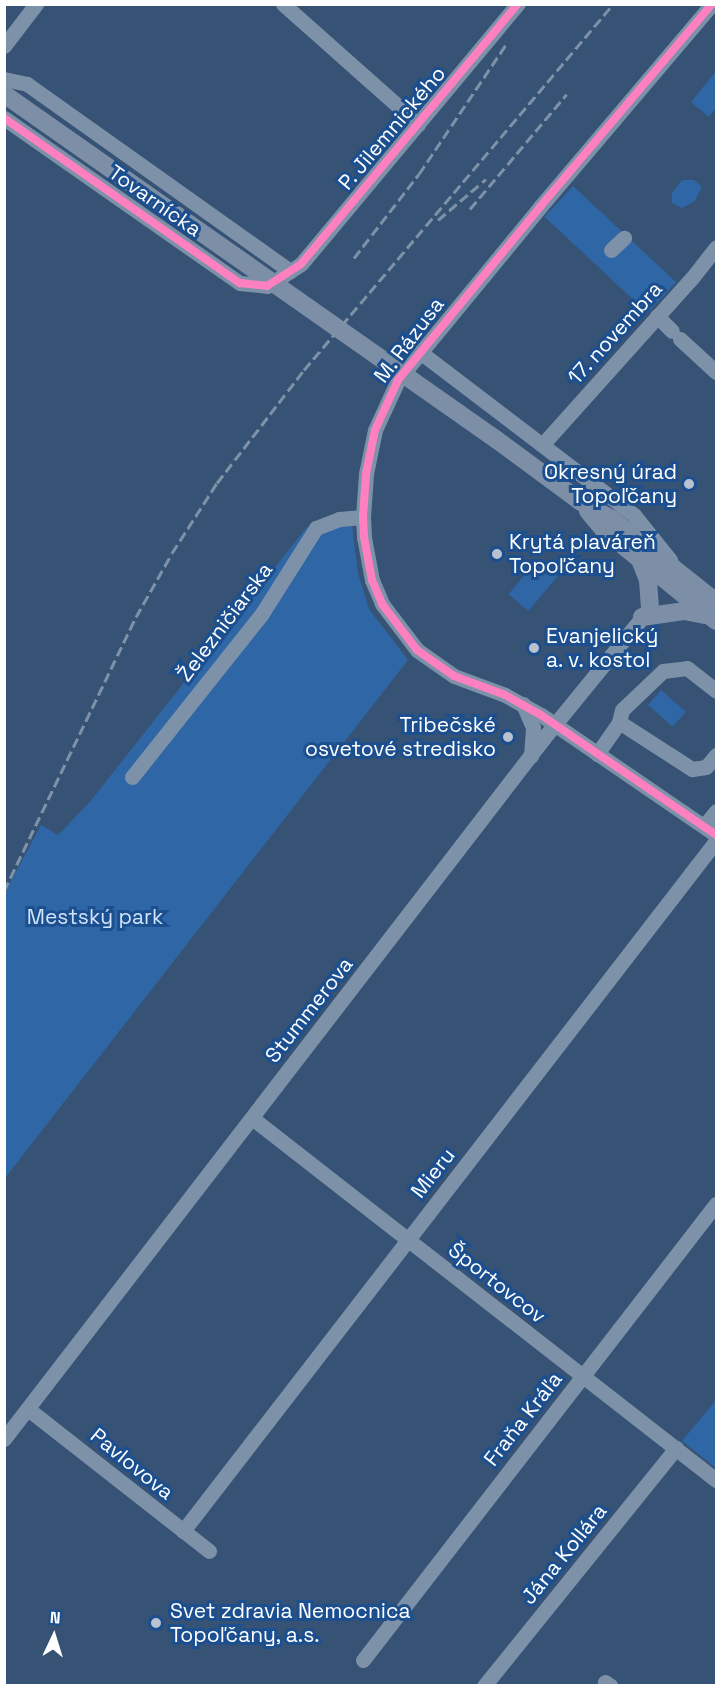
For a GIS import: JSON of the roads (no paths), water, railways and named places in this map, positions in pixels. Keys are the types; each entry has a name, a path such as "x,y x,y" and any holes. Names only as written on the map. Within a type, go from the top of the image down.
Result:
{"main road":[{"name":"Tovarnícka","path":"10,98 581,502 612,519 675,578"},
{"name":"Tovarnícka","path":"581,502 605,531 640,560 675,578"},
{"path":"640,560 648,580 646,613"},
{"path":"646,613 675,578 714,613"},
{"path":"646,613 684,611 714,613"}],"street":[{"path":"4,46 36,4"},
{"path":"283,4 418,124"},
{"name":"P. Jilemnického","path":"290,272 302,264 518,4"},
{"name":"M. Rázusa","path":"710,831 523,704 454,676 426,658 408,641 382,604 372,579 364,537 363,517 366,474 375,430 394,387 420,352 712,4"},
{"name":"Tovarnícka","path":"4,79 27,84 290,272 267,285 240,283 4,118"},
{"path":"611,250 624,238"},
{"name":"17. novembra","path":"542,445 717,247"},
{"path":"657,316 717,372"},
{"path":"420,352 634,515 675,578"},
{"name":"Železničiarska","path":"132,777 261,615 316,528 339,519 363,517"},
{"name":"Stummerova","path":"4,1439 555,725 646,613"},
{"path":"597,754 619,722 622,710 663,671 687,668 717,691"},
{"path":"523,704 532,728 531,756"},
{"path":"619,722 692,769 706,767 717,754"},
{"path":"710,831 717,811"},
{"name":"Mieru","path":"183,1531 717,841"},
{"name":"Športovcov","path":"252,1118 717,1480"},
{"name":"Fraňa Kráľa","path":"363,1660 717,1204"},
{"name":"Pavlovova","path":"28,1409 209,1551"},
{"name":"Jána Kollára","path":"484,1686 676,1448"}],"railway":[{"path":"4,891 136,617 172,553 217,483 304,370 613,4"},
{"path":"354,258 419,174 507,43"},
{"path":"470,209 567,94"},
{"path":"438,220 486,179"}],"place":[{"name":"Okresný úrad Topoľčany","path":"689,484"},
{"name":"Krytá plaváreň Topoľčany","path":"497,554"},
{"name":"Evanjelický a. v. kostol","path":"534,648"},
{"name":"Tribečské osvetové stredisko","path":"508,737"},
{"name":"Svet zdravia Nemocnica Topoľčany, a.s.","path":"156,1623"}],"park label":[{"name":"Mestský park","path":"95,917"}]}
